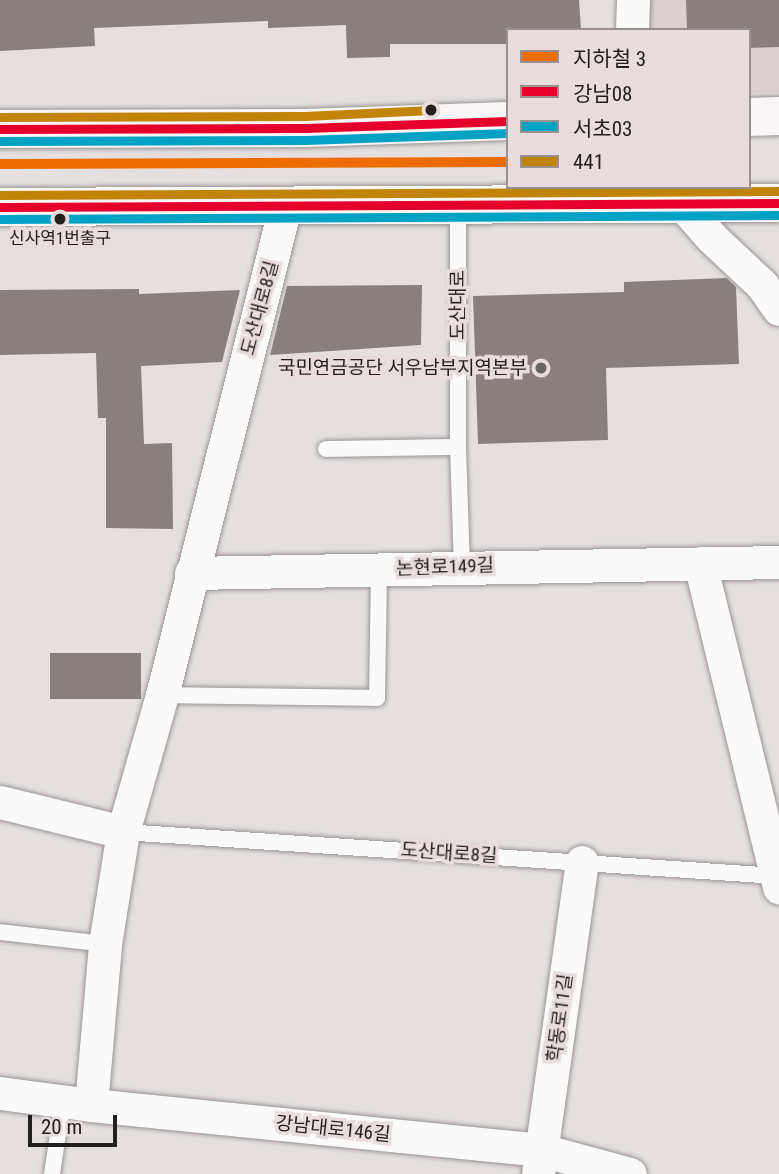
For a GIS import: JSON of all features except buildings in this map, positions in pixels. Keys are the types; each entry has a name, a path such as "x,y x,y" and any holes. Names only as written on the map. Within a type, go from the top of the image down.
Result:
{"main road":[{"path":"751,117 779,116"},
{"path":"0,129 305,128 506,121"},
{"path":"0,207 458,205 629,196 681,196 779,204"}],"street":[{"path":"632,28 633,0"},
{"path":"681,196 712,238 762,285 779,309"},
{"name":"도산대로8길","path":"77,1103 123,832 162,695 285,207"},
{"name":"논현로149길","path":"191,573 779,562"},
{"path":"700,563 778,882"},
{"name":"도산대로8길","path":"0,802 123,832"},
{"name":"학동로11길","path":"539,1162 582,862"},
{"name":"강남대로146길","path":"0,1093 629,1174"}],"lane":[{"name":"도산대로","path":"458,205 458,447 462,566"},
{"path":"326,449 458,447"},
{"path":"162,695 377,698 379,569"},
{"name":"도산대로8길","path":"123,832 582,862 778,882"},
{"path":"0,932 106,944"},
{"path":"52,1174 77,1103"}],"shaded area":[{"path":"640,0 779,0 779,93 751,93 751,28 640,28"}],"metro line":[{"name":"3","path":"0,164 506,162"}],"transit line":[{"name":"441","path":"0,117 305,116 431,110"},
{"name":"강남08","path":"0,129 305,128 506,121"},
{"name":"서초03","path":"0,141 305,140 506,133"},
{"name":"441","path":"0,195 779,191"},
{"name":"강남08","path":"0,207 779,203"},
{"name":"서초03","path":"0,219 779,215"}],"place":[{"name":"신사역1번출구","path":"60,219"},
{"name":"국민연금공단 서우남부지역본부","path":"541,368"}]}
